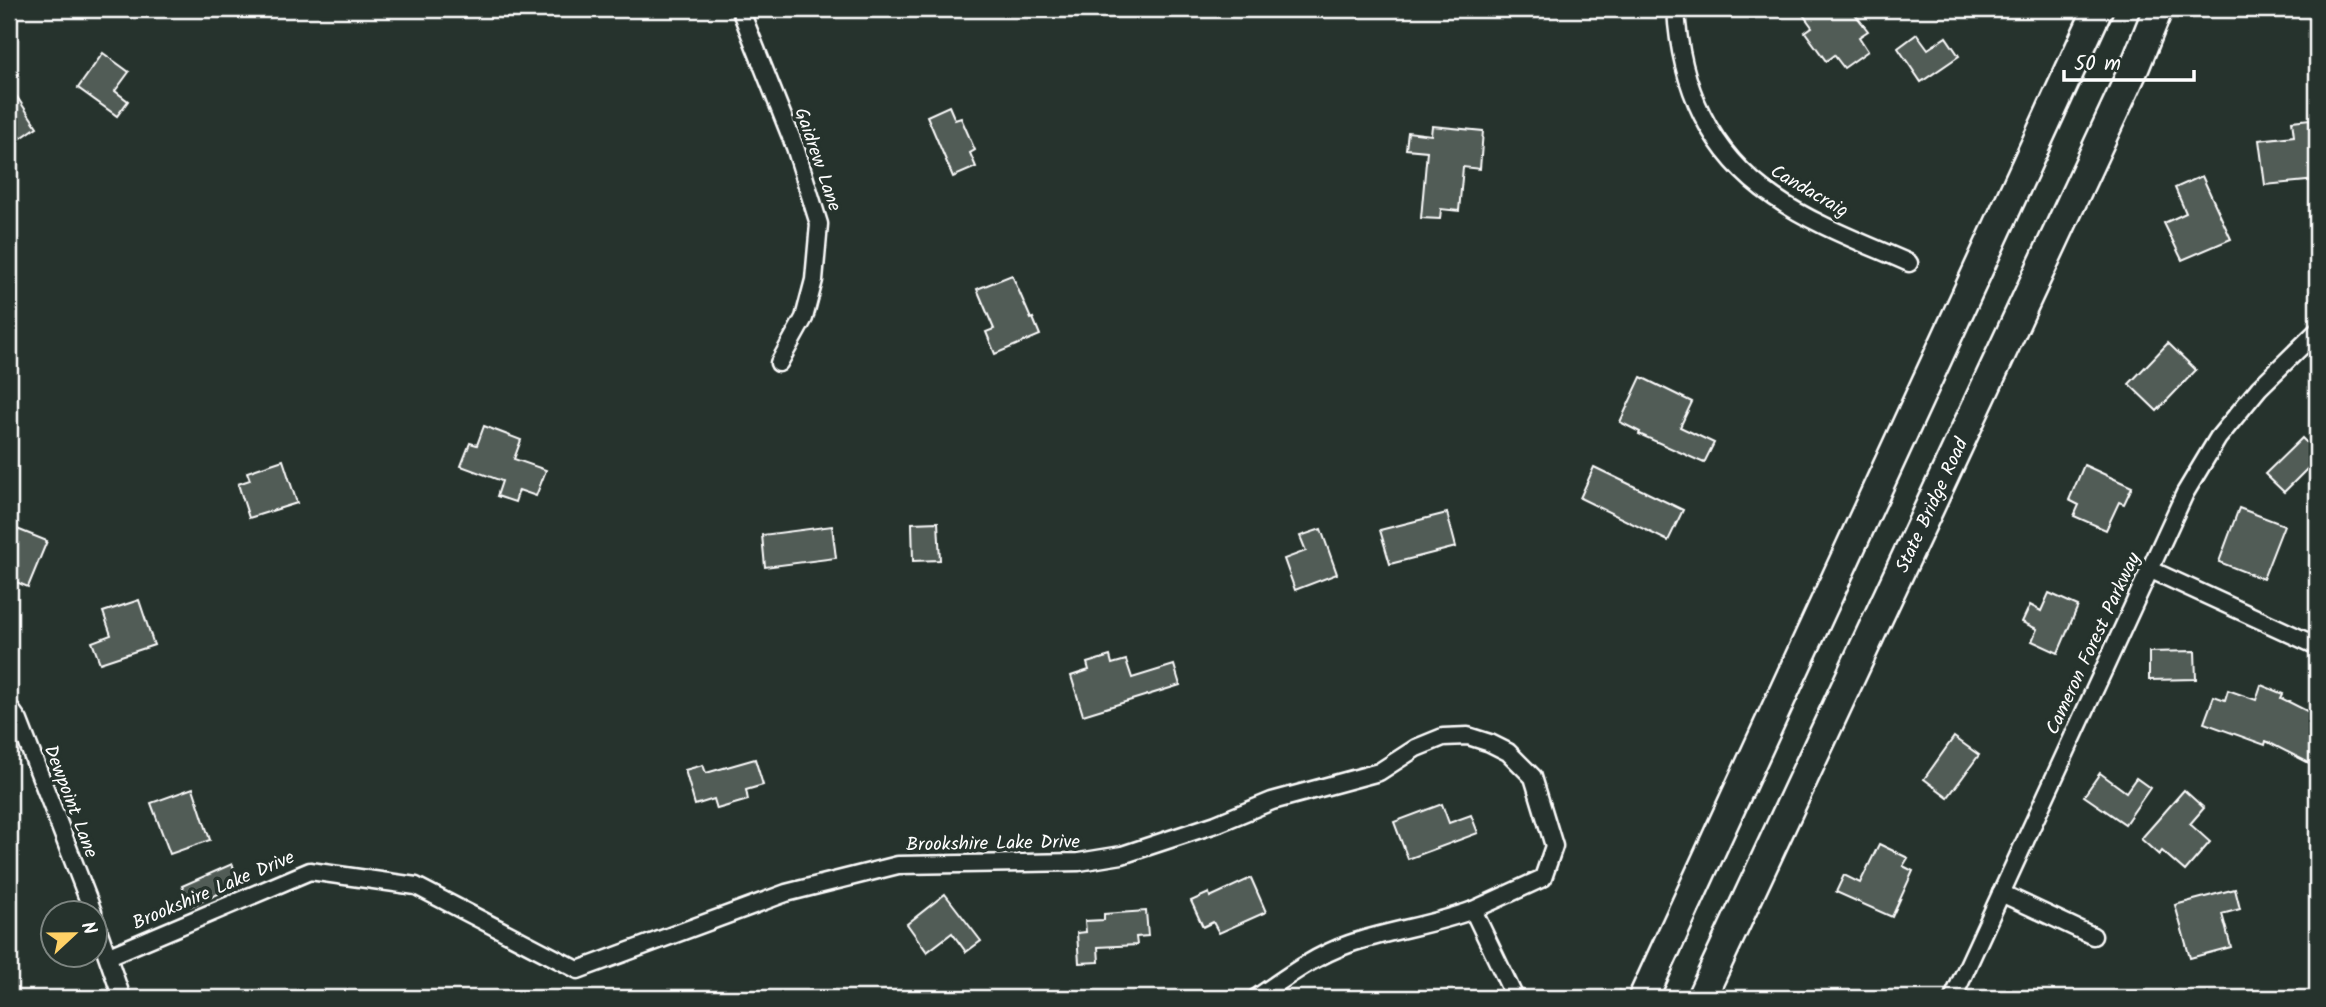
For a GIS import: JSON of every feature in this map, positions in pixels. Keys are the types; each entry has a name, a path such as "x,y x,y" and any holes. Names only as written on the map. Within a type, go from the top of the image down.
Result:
{"highway":[{"path":"1643,998 2098,9"},
{"name":"State Bridge Road","path":"1700,998 2135,66 2158,9"},
{"path":"1631,998 1659,935 1668,923 1678,922"}],"street":[{"name":"Gaidrew Lane","path":"740,9 795,147 819,224 814,280 804,318 779,363"},
{"name":"Candacraig","path":"1676,9 1678,43 1688,86 1703,118 1722,148 1746,174 1773,197 1805,215 1909,263"},
{"name":"Cameron Forest Parkway","path":"1953,998 2185,493 2218,438 2259,388 2315,333"},
{"path":"2149,569 2317,646"},
{"name":"Dewpoint Lane","path":"9,707 19,721 88,898"},
{"name":"Brookshire Lake Drive","path":"109,956 310,870 416,886 578,970 786,893 898,865 1079,862 1122,855 1216,824 1272,801 1379,772 1416,748 1443,737 1468,736 1490,743 1508,752 1524,765 1532,777 1554,846 1543,878 1448,919 1347,944 1318,957 1256,998"},
{"path":"2001,893 2093,936"},
{"path":"1473,910 1515,998"},
{"path":"109,956 122,998"}],"building":[{"path":"1799,9 1851,9 1868,31 1859,37 1868,51 1844,68 1834,55 1826,61 1805,32 1812,27"},
{"path":"1917,34 1928,49 1946,37 1959,56 1921,82 1898,48"},
{"path":"103,53 129,72 115,91 128,101 117,116 78,88"},
{"path":"9,85 37,127 21,138 17,132 9,138"},
{"path":"949,106 955,120 961,118 975,150 970,153 976,167 953,177 927,116"},
{"path":"2310,119 2317,180 2265,185 2259,140 2294,136 2292,121"},
{"path":"1432,126 1483,131 1480,169 1463,167 1459,211 1441,209 1440,219 1421,218 1427,151 1406,149 1408,132 1431,135"},
{"path":"2202,176 2231,239 2182,260 2164,223 2186,213 2175,188"},
{"path":"1012,275 1040,335 995,354 986,332 994,329 977,289"},
{"path":"2168,343 2196,370 2157,411 2129,384"},
{"path":"1641,377 1692,402 1680,427 1714,443 1704,463 1639,434 1640,432 1620,422"},
{"path":"484,426 521,440 514,459 546,470 536,496 519,490 515,502 497,496 502,481 461,466 470,443 477,445"},
{"path":"2302,438 2317,453 2317,459 2284,492 2265,474"},
{"path":"283,460 297,503 249,518 238,484 250,480 247,472"},
{"path":"2084,465 2132,487 2124,504 2119,502 2106,530 2074,516 2079,505 2069,500"},
{"path":"1594,467 1683,510 1668,541 1580,498"},
{"path":"2239,508 2284,525 2263,579 2219,562"},
{"path":"1447,513 1456,547 1390,564 1380,530"},
{"path":"938,522 940,560 913,561 912,523"},
{"path":"832,526 836,558 765,567 762,535"},
{"path":"12,527 47,541 28,587 9,579 9,535"},
{"path":"1321,529 1337,574 1295,590 1284,559 1306,551 1300,536"},
{"path":"2049,593 2078,606 2058,653 2032,641 2037,629 2022,622 2030,605 2041,611"},
{"path":"139,600 154,645 100,663 92,642 111,635 103,612"},
{"path":"2195,651 2196,679 2149,680 2149,652"},
{"path":"1110,656 1112,664 1126,660 1132,678 1174,665 1180,685 1083,715 1071,676 1089,670 1087,663"},
{"path":"2261,685 2283,694 2281,698 2317,716 2317,767 2266,741 2265,745 2204,723 2214,696 2225,700 2228,690 2256,700"},
{"path":"1954,737 1979,755 1948,797 1924,779"},
{"path":"755,759 763,785 746,790 748,800 717,809 714,799 695,805 685,770 703,765 706,773"},
{"path":"2100,773 2126,792 2136,778 2150,788 2125,824 2084,796"},
{"path":"193,788 210,840 170,854 151,803"},
{"path":"2184,790 2204,808 2190,824 2210,842 2185,871 2162,851 2159,855 2141,839"},
{"path":"1442,804 1449,823 1471,815 1478,833 1408,859 1394,822"},
{"path":"1879,844 1908,858 1903,866 1913,871 1892,917 1836,892 1844,875 1860,883"},
{"path":"232,864 241,884 191,906 182,886"},
{"path":"1251,878 1266,912 1219,933 1213,922 1203,927 1191,901 1209,893 1210,897"},
{"path":"2235,889 2240,909 2222,914 2231,947 2190,958 2175,905"},
{"path":"945,894 981,941 966,952 952,933 927,952 907,924"},
{"path":"1146,911 1148,936 1136,937 1137,945 1098,947 1099,962 1079,963 1077,933 1086,932 1085,921 1104,920 1104,914"}]}
